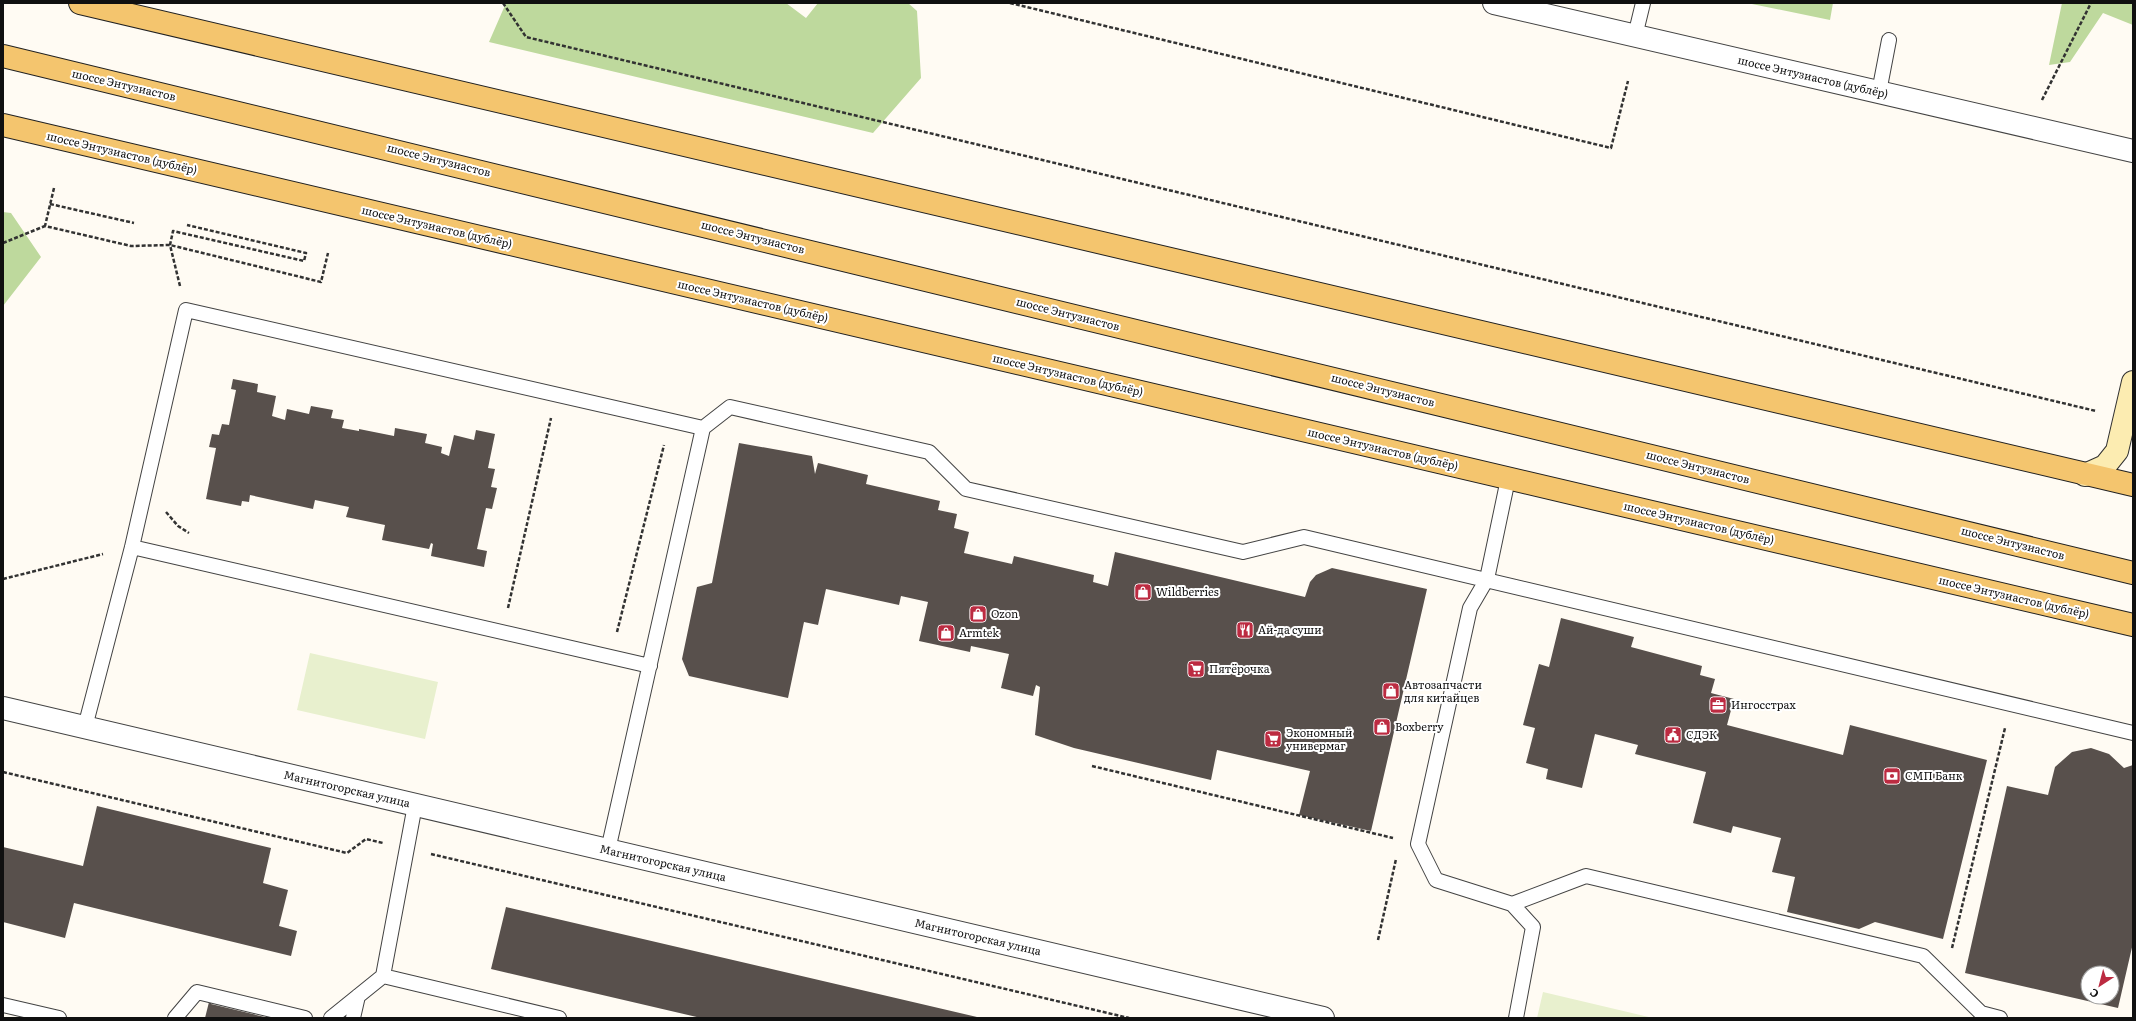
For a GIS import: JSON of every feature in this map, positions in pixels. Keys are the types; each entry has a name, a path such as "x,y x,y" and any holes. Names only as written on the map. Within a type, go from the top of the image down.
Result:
{"main road":[{"path":"80,3 2133,485"},
{"name":"шоссе Энтузиастов","path":"3,56 2133,573"},
{"name":"шоссе Энтузиастов (дублёр)","path":"3,125 2133,625"},
{"path":"2085,474 2105,466 2116,451 2133,382"},
{"path":"2116,451 2121,470 2133,485"}],"street":[{"name":"шоссе Энтузиастов (дублёр)","path":"1494,3 2133,151"},
{"name":"Магнитогорская улица","path":"3,708 1323,1018"}],"lane":[{"path":"1635,36 1643,3"},
{"path":"1879,92 1889,40"},
{"path":"85,727 132,547 186,310 703,428"},
{"path":"608,850 703,428 730,407 929,452 966,489 1243,552 1304,538 1487,579 2133,733"},
{"path":"1508,479 1487,579 1470,608 1418,844 1436,880 1512,904 1533,927 1516,1018"},
{"path":"132,547 650,666"},
{"path":"331,1018 383,976 415,805"},
{"path":"1512,904 1586,876 1923,956 1981,1013 2000,1018"},
{"path":"383,976 510,1012 559,1018"},
{"path":"175,1018 197,992 305,1018"},
{"path":"353,1018 358,996"},
{"path":"3,1005 58,1018"}],"path":[{"path":"503,3 526,37 2125,418"},
{"path":"1010,3 1611,148 1628,81"},
{"path":"2041,102 2091,3"},
{"path":"45,226 54,188"},
{"path":"50,204 134,223"},
{"path":"186,310 170,245 173,231 304,261 306,253 187,225"},
{"path":"3,244 45,226 131,246 170,245 320,282 328,253"},
{"path":"503,632 556,395"},
{"path":"611,657 670,421"},
{"path":"165,506 165,512 178,526 191,534"},
{"path":"3,580 132,547"},
{"path":"500,606 508,608"},
{"path":"1954,940 2011,704"},
{"path":"1092,766 1391,837"},
{"path":"3,772 346,853 366,839 1129,1018"},
{"path":"1378,940 1398,854"}],"green space":[{"path":"506,3 786,3 806,18 818,3 908,3 917,11 921,78 873,133 489,42"},
{"path":"1747,3 1833,3 1830,20"},
{"path":"2062,3 2133,3 2133,25 2103,13 2070,62 2049,65"},
{"path":"3,212 11,213 41,257 3,306"},
{"path":"310,653 438,682 425,739 297,710"},
{"path":"1543,992 1653,1018 1537,1018"}],"building":[{"path":"233,379 258,384 257,392 276,396 272,416 285,420 287,409 309,414 311,406 333,410 331,418 344,420 342,428 359,431 359,429 394,436 395,428 427,434 425,443 442,447 441,453 449,456 454,435 474,440 476,430 495,434 488,468 495,469 491,487 497,488 492,509 486,508 477,549 487,551 484,567 431,556 433,544 431,543 429,549 382,540 385,525 346,517 349,507 315,500 313,509 250,495 249,502 242,501 241,506 206,499 216,448 209,447 212,434 219,435 222,424 229,425 236,390 231,389"},
{"path":"739,443 812,456 815,474 818,463 868,475 866,484 940,501 938,510 957,514 954,528 969,532 964,553 1012,564 1014,556 1094,575 1093,582 1108,586 1115,552 1305,597 1310,582 1316,575 1332,568 1427,589 1371,831 1299,815 1310,771 1217,750 1211,780 1074,748 1035,735 1040,687 1036,685 1033,696 1001,688 1009,654 971,646 970,652 919,641 928,602 901,596 899,605 826,589 818,625 804,622 788,698 689,676 682,659 697,587 712,583"},
{"path":"1561,618 1634,637 1631,647 1702,666 1700,675 1715,679 1711,693 1734,699 1727,725 1843,755 1850,725 1987,760 1943,939 1875,922 1859,929 1787,912 1795,877 1772,872 1781,838 1733,826 1731,833 1693,823 1706,772 1635,754 1638,745 1595,734 1582,788 1546,779 1548,769 1526,763 1535,728 1523,725 1539,664 1549,667"},
{"path":"2091,748 2109,754 2124,768 2133,765 2133,943 2120,999 2120,965 2080,965 2080,999 1965,973 2007,786 2048,795 2055,767 2072,752"},
{"path":"97,806 271,848 263,883 288,890 279,926 297,931 291,956 74,903 65,938 3,922 3,847 83,866"},
{"path":"506,907 977,1018 701,1018 491,969"},
{"path":"209,1002 212,1002 211,1004 269,1018 205,1018"},
{"path":"2105,1005 2119,1005 2118,1008"}],"place":[{"name":"Wildberries","path":"1143,592"},
{"name":"Ozon","path":"978,614"},
{"name":"Ай-да суши","path":"1245,630"},
{"name":"Armtek","path":"946,633"},
{"name":"Пятёрочка","path":"1196,669"},
{"name":"Автозапчасти для китайцев","path":"1391,691"},
{"name":"Ингосстрах","path":"1718,705"},
{"name":"Boxberry","path":"1382,727"},
{"name":"СДЭК","path":"1673,735"},
{"name":"Экономный универмаг","path":"1273,739"},
{"name":"СМП Банк","path":"1892,776"}]}
